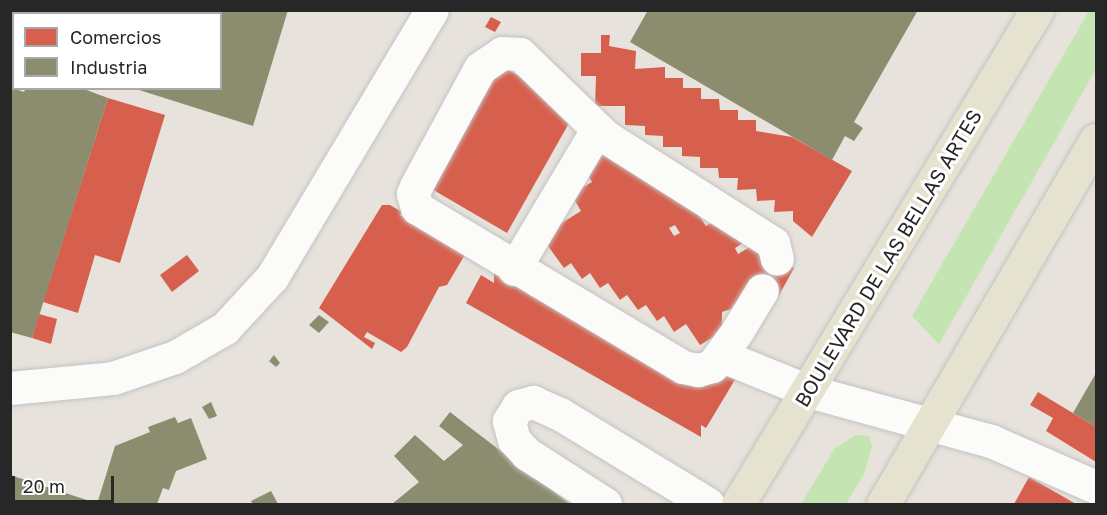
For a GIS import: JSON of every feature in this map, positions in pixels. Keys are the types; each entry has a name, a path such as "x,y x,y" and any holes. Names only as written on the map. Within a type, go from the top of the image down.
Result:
{"main road":[{"name":"BOULEVARD DE LAS BELLAS ARTES","path":"738,504 1037,10"},
{"path":"883,504 933,425 1096,140"}],"lane":[{"path":"10,388 113,378 175,357 225,328 272,278 432,10"},
{"path":"762,290 730,342 712,366 698,370 683,367 426,215 414,201 416,186 480,68 502,53 520,54 597,130 773,243 777,259"},
{"path":"514,269 597,130"},
{"path":"730,342 808,391 991,441 1096,487"},
{"path":"605,504 527,454 514,440 509,421 518,406 533,402 560,414 708,504"}],"green space":[{"path":"1089,11 1096,11 1096,69 939,344 912,316"},
{"path":"856,435 869,436 872,446 865,472 846,504 801,504 835,448"}],"building: Comercios":[{"path":"491,17 501,22 495,32 485,27"},
{"path":"601,35 610,35 609,46 636,51 635,69 665,67 665,78 683,78 683,88 701,88 701,99 719,99 720,110 738,110 738,120 756,120 756,131 792,137 852,171 812,237 793,221 793,211 774,212 775,200 757,201 756,189 737,190 738,178 719,178 718,168 700,168 700,157 682,156 682,147 663,147 663,136 645,135 645,126 625,125 625,106 595,106 596,76 581,76 581,53 601,53"},
{"path":"502,66 566,104 573,116 507,233 430,188"},
{"path":"108,98 165,115 120,263 95,255 78,313 43,302"},
{"path":"608,147 682,191 706,226 717,219 748,240 735,248 738,254 758,242 767,254 794,268 778,297 750,283 731,309 722,312 722,325 750,342 748,346 723,331 700,345 686,324 674,332 664,316 657,321 646,305 638,310 627,295 620,300 608,283 600,288 590,273 582,279 571,263 564,268 541,236 581,211 571,194 592,182 581,164","holes":["675,225 680,233 674,236 669,228"]},
{"path":"382,205 390,205 402,212 400,215 466,253 447,285 439,287 407,347 401,352 367,332 364,337 375,343 372,349 319,308"},
{"path":"187,255 199,271 172,292 160,275"},
{"path":"494,273 514,273 608,337 742,368 706,428 701,425 701,437 466,303 481,275 494,283"},
{"path":"39,314 57,319 51,344 32,338"},
{"path":"1038,392 1096,427 1096,462 1046,431 1053,418 1030,405"},
{"path":"1029,477 1076,504 1014,504"}],"building: Industria":[{"path":"12,10 288,10 253,126 139,90 222,90 222,12 12,12"},
{"path":"648,10 918,10 854,122 863,128 854,141 845,136 832,160 630,42"},
{"path":"10,87 12,90 24,92 25,90 86,90 108,98 32,338 10,332"},
{"path":"319,315 329,322 319,333 309,325"},
{"path":"274,355 280,363 276,367 269,361"},
{"path":"1096,373 1096,427 1073,413"},
{"path":"211,402 217,416 209,419 202,407"},
{"path":"450,412 570,504 392,504 419,482 394,456 415,435 444,461 463,445 439,426"},
{"path":"175,417 178,423 191,418 207,459 176,471 169,490 163,488 157,504 97,504 115,446 150,432 148,427"},
{"path":"10,475 93,502 93,504 10,504"},
{"path":"271,491 278,504 253,504 251,501"}]}
